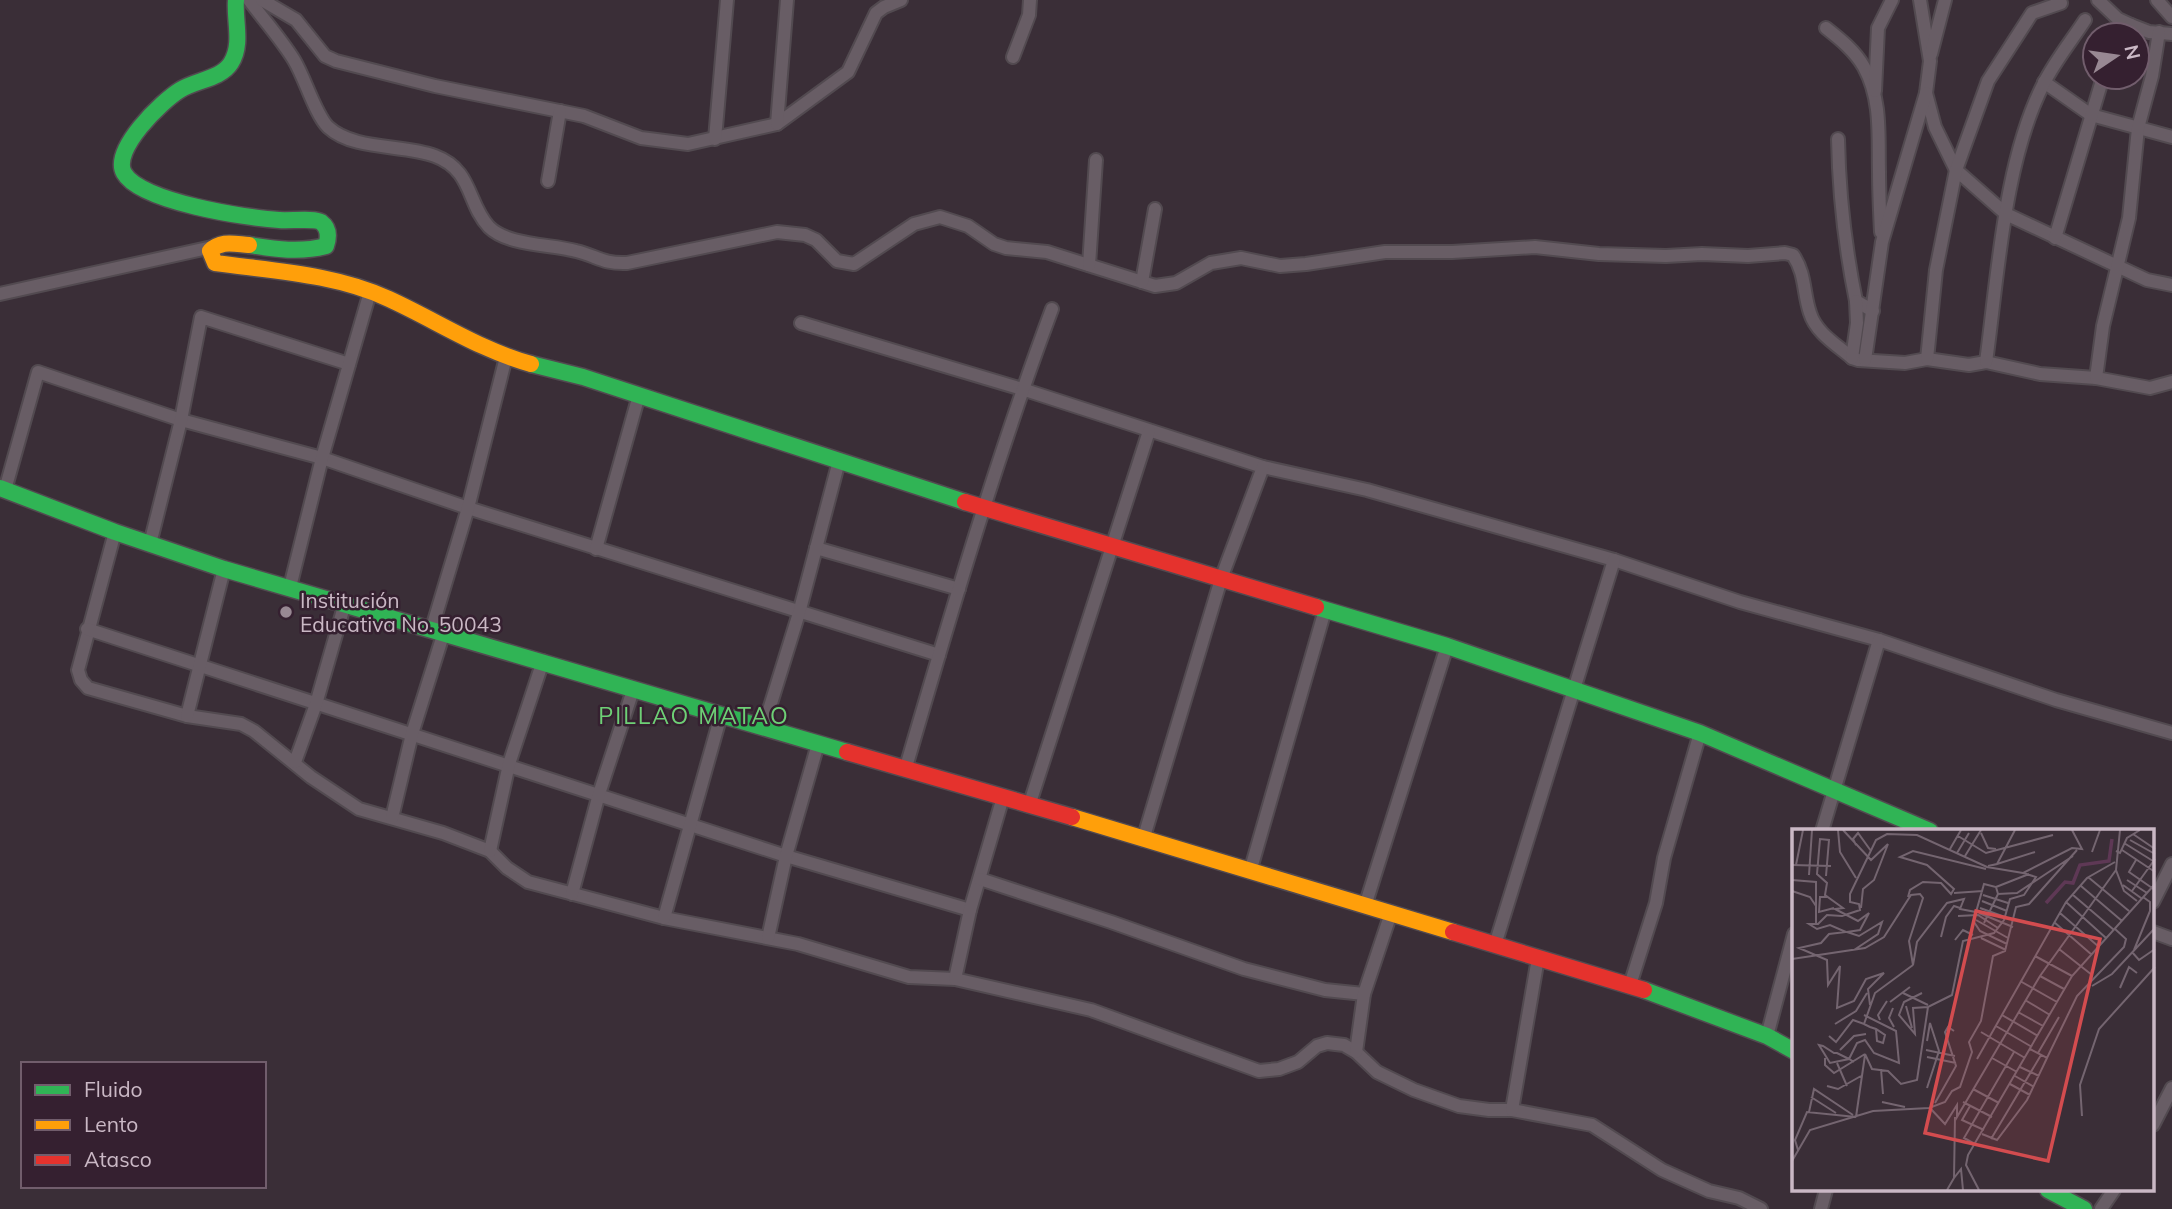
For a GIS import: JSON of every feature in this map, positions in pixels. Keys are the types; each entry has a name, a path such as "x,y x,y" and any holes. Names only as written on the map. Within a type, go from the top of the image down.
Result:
{"street":[{"path":"0,294 225,243 299,250 326,246 329,240 326,228 317,220 290,222 238,215 173,200 133,184 123,170 121,160 124,152 147,120 166,100 186,85 216,75 232,63 237,47 236,0"},
{"path":"249,0 294,60 327,126 344,137 418,152 450,164 470,190 489,226 497,233 519,241 578,251 609,263 627,262 777,232 793,232 816,240 837,261 854,264 914,224 940,217 968,226 993,244 1017,250 1047,252 1155,286 1176,283 1211,263 1241,258 1280,265 1306,264 1385,252 1452,252 1535,247 1599,254 1666,256 1785,253 1793,255 1801,269 1810,314 1820,331 1858,359 1905,363 1927,359 1969,365 1986,362 2040,374 2096,378 2150,388 2172,382"},
{"path":"262,0 296,20 325,56 336,61 435,86 584,116 623,133 660,142 688,144 778,124 848,72 876,13 901,0"},
{"path":"715,139 727,0"},
{"path":"778,124 787,0"},
{"path":"1013,57 1029,15 1030,0"},
{"path":"1882,242 1879,168 1881,145 1875,94 1878,28 1892,0"},
{"path":"1920,0 1930,61"},
{"path":"1858,359 1873,311 1882,242 1926,93 1930,61 1945,0"},
{"path":"2098,0 2120,21"},
{"path":"2157,0 2172,17"},
{"path":"1927,359 1936,270 1956,170 1988,81 2032,13 2061,3"},
{"path":"1986,362 2006,214 2019,152 2044,82 2085,20"},
{"path":"1826,28 1847,45 1863,65 1875,94"},
{"path":"2096,378 2103,326 2129,218 2138,128 2165,33"},
{"path":"2044,82 2091,114 2172,137"},
{"path":"2055,238 2098,91"},
{"path":"1926,93 1935,127 1956,170 2006,214 2147,280 2172,285"},
{"path":"548,181 560,111"},
{"path":"1838,139 1839,189 1856,301 1858,359"},
{"path":"1089,265 1096,160"},
{"path":"1142,282 1155,209"},
{"path":"212,247 211,257 220,264 337,281 388,298 506,358 583,377 983,508 1447,646 1700,733 1925,829"},
{"path":"290,587 322,458 370,292"},
{"path":"1856,301 1873,311"},
{"path":"906,767 983,508 1022,389 1052,309"},
{"path":"150,544 181,420 201,317 349,364"},
{"path":"801,323 1022,389 1263,467 1367,490 1614,560 1740,602 1879,639 2056,700 2172,733"},
{"path":"392,818 506,358"},
{"path":"939,655 596,549 322,458 181,420 38,372 2,489 115,532 224,569 818,744 906,767 1630,985 1767,1035 1792,1050"},
{"path":"596,549 639,396"},
{"path":"1029,806 1149,430"},
{"path":"764,726 799,613 839,461"},
{"path":"1143,840 1222,579 1263,467"},
{"path":"115,532 78,670 81,680 88,688 187,716 241,724 295,762 319,783 359,809 443,833 490,850 507,868 528,882 664,918 798,944 909,977 955,979 1091,1010 1259,1071 1279,1069 1298,1062 1317,1046 1327,1043 1344,1045 1356,1052 1377,1072 1414,1090 1459,1106 1489,1111 1512,1110 1592,1125 1662,1170 1709,1191 1739,1198 1761,1209"},
{"path":"816,548 959,589"},
{"path":"1496,945 1614,560"},
{"path":"187,716 224,569"},
{"path":"295,762 316,704 345,603"},
{"path":"1250,872 1325,610"},
{"path":"87,629 786,856 970,911"},
{"path":"1823,829 1879,639"},
{"path":"1365,906 1447,646"},
{"path":"490,850 509,764 543,662"},
{"path":"572,894 599,794 633,690"},
{"path":"664,918 721,715"},
{"path":"1630,985 1656,903 1664,858 1700,733"},
{"path":"768,938 786,856 818,744"},
{"path":"955,979 970,911 1003,797"},
{"path":"2154,900 2172,864"},
{"path":"980,879 1244,969 1325,990 1364,994"},
{"path":"1356,1052 1364,994 1391,913"},
{"path":"2154,932 2172,939"},
{"path":"1767,1035 1792,941"},
{"path":"1512,1110 1538,958"},
{"path":"2154,1123 2172,1088"},
{"path":"1821,1209 1825,1192"},
{"path":"2052,1192 2084,1209"},
{"path":"2101,1209 2113,1192"}],"traffic: fast":[{"path":"236,0 237,48 231,63 221,73 180,90 162,104 131,140 122,163 124,173 134,183 172,200 244,216 318,221 324,224 328,233 326,246 316,248 288,250 249,245"},
{"path":"531,364 583,377 965,502"},
{"path":"0,488 115,532 224,569 847,752"},
{"path":"1316,607 1447,646 1700,733 1925,829"},
{"path":"1644,990 1767,1036 1792,1050"},
{"path":"2052,1192 2084,1209"}],"traffic: slow":[{"path":"249,245 223,244 210,251 215,263 304,275 369,291 476,343 531,364"},
{"path":"1072,817 1453,932"}],"traffic: jam":[{"path":"965,502 1316,607"},
{"path":"847,752 1072,817"},
{"path":"1453,932 1644,990"}],"place":[{"name":"Institución Educativa No. 50043","path":"286,612"}],"district":[{"name":"PILLAO MATAO","path":"694,715"}]}
